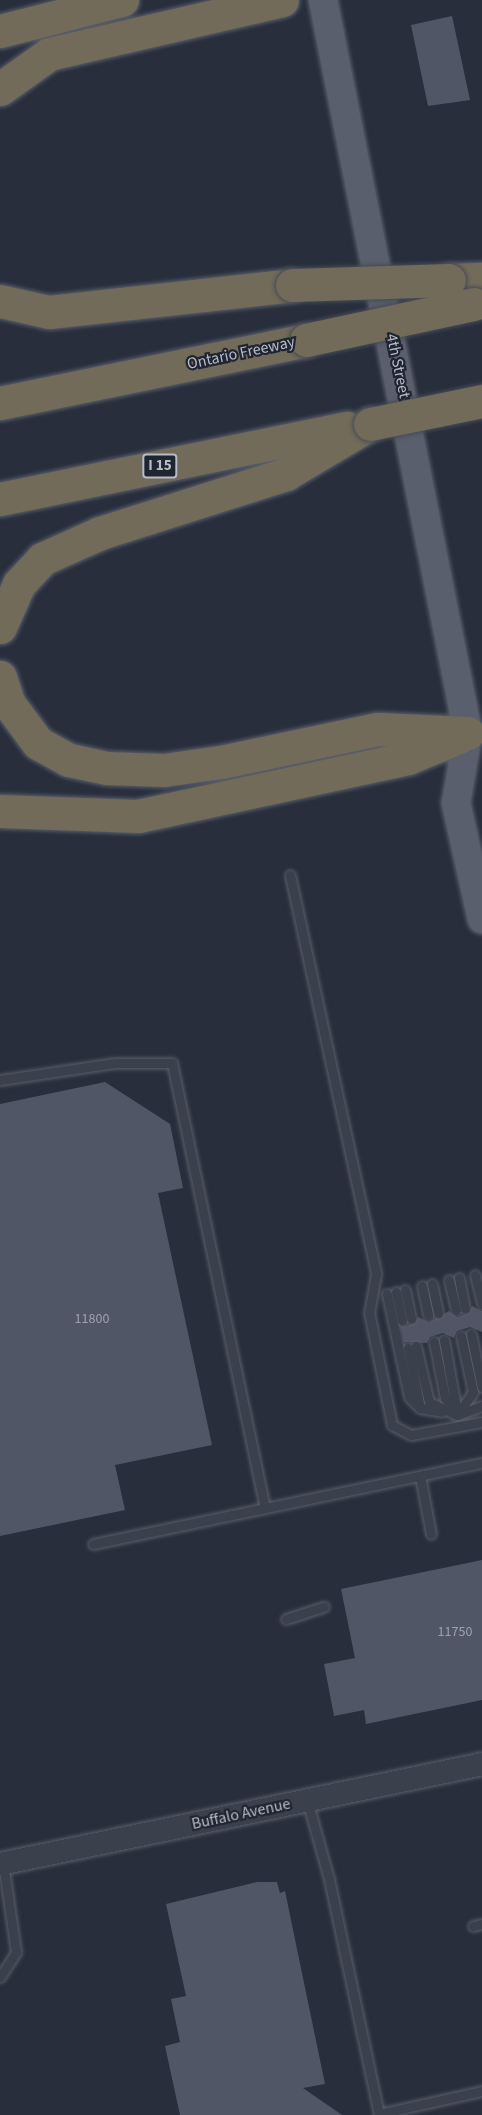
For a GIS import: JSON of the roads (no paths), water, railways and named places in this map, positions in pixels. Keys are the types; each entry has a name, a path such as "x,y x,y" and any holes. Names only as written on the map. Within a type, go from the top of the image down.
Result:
{"highway":[{"path":"0,31 122,0"},
{"path":"0,89 49,54 282,0"},
{"path":"0,301 49,312 292,285 449,280 479,295"},
{"name":"Ontario Freeway","path":"0,403 306,340 479,295"},
{"name":"I 15","path":"0,499 322,442 370,424 482,401"},
{"path":"0,627 19,584 51,554 100,533 286,474 322,442"},
{"path":"0,677 9,704 38,743 69,760 106,768 198,765 378,729 478,736"},
{"path":"0,811 138,816 408,758 478,736"}],"main road":[{"name":"4th Street","path":"323,0 478,736 456,803 482,919"}],"street":[{"name":"Buffalo Avenue","path":"1,1864 482,1764"}],"lane":[{"path":"290,875 376,1274 369,1312 392,1425 411,1435 482,1422"},
{"path":"0,1080 115,1063 172,1063 265,1507"},
{"path":"478,1278 482,1286"},
{"path":"478,1278 482,1304"},
{"path":"454,1279 460,1309"},
{"path":"427,1285 433,1314"},
{"path":"406,1319 396,1292 409,1397 420,1408 457,1415 482,1406"},
{"path":"466,1335 482,1389 457,1415 473,1392 466,1335"},
{"path":"439,1341 445,1398 457,1415 460,1426"},
{"path":"420,1408 412,1347 429,1402 457,1415"},
{"path":"457,1415 482,1399"},
{"path":"93,1544 482,1463"},
{"path":"420,1476 431,1534"},
{"path":"286,1619 324,1607"},
{"path":"307,1800 379,2114 482,2091"},
{"path":"0,1977 16,1952 1,1864"}]}
